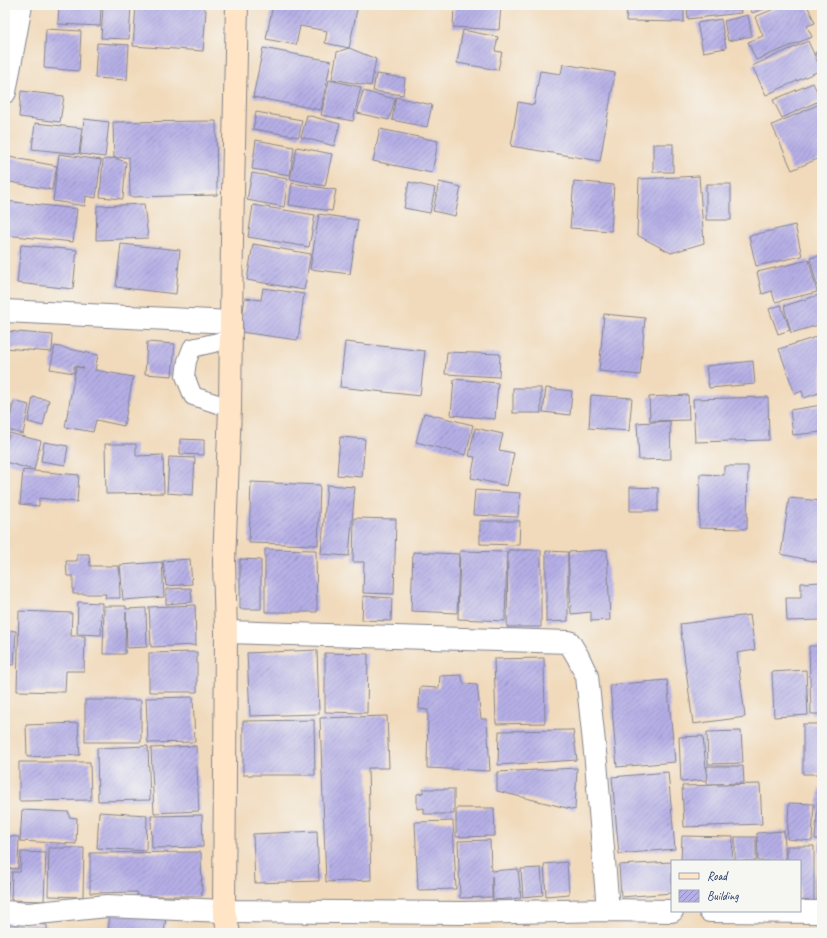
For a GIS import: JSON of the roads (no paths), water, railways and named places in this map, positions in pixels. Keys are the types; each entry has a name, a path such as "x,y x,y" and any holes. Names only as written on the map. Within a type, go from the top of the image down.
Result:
{"street":[{"path":"5,92 21,5"},
{"path":"225,926 226,632 224,562 230,408 237,5"},
{"path":"5,311 231,330"},
{"path":"226,632 568,642 578,657 587,676 596,762 608,910"},
{"path":"5,912 28,914 107,906 225,926 461,913 608,910 671,911"},
{"path":"801,912 822,912"}],"lane":[{"path":"230,408 193,396 185,376 187,361 192,348 231,330"}]}
